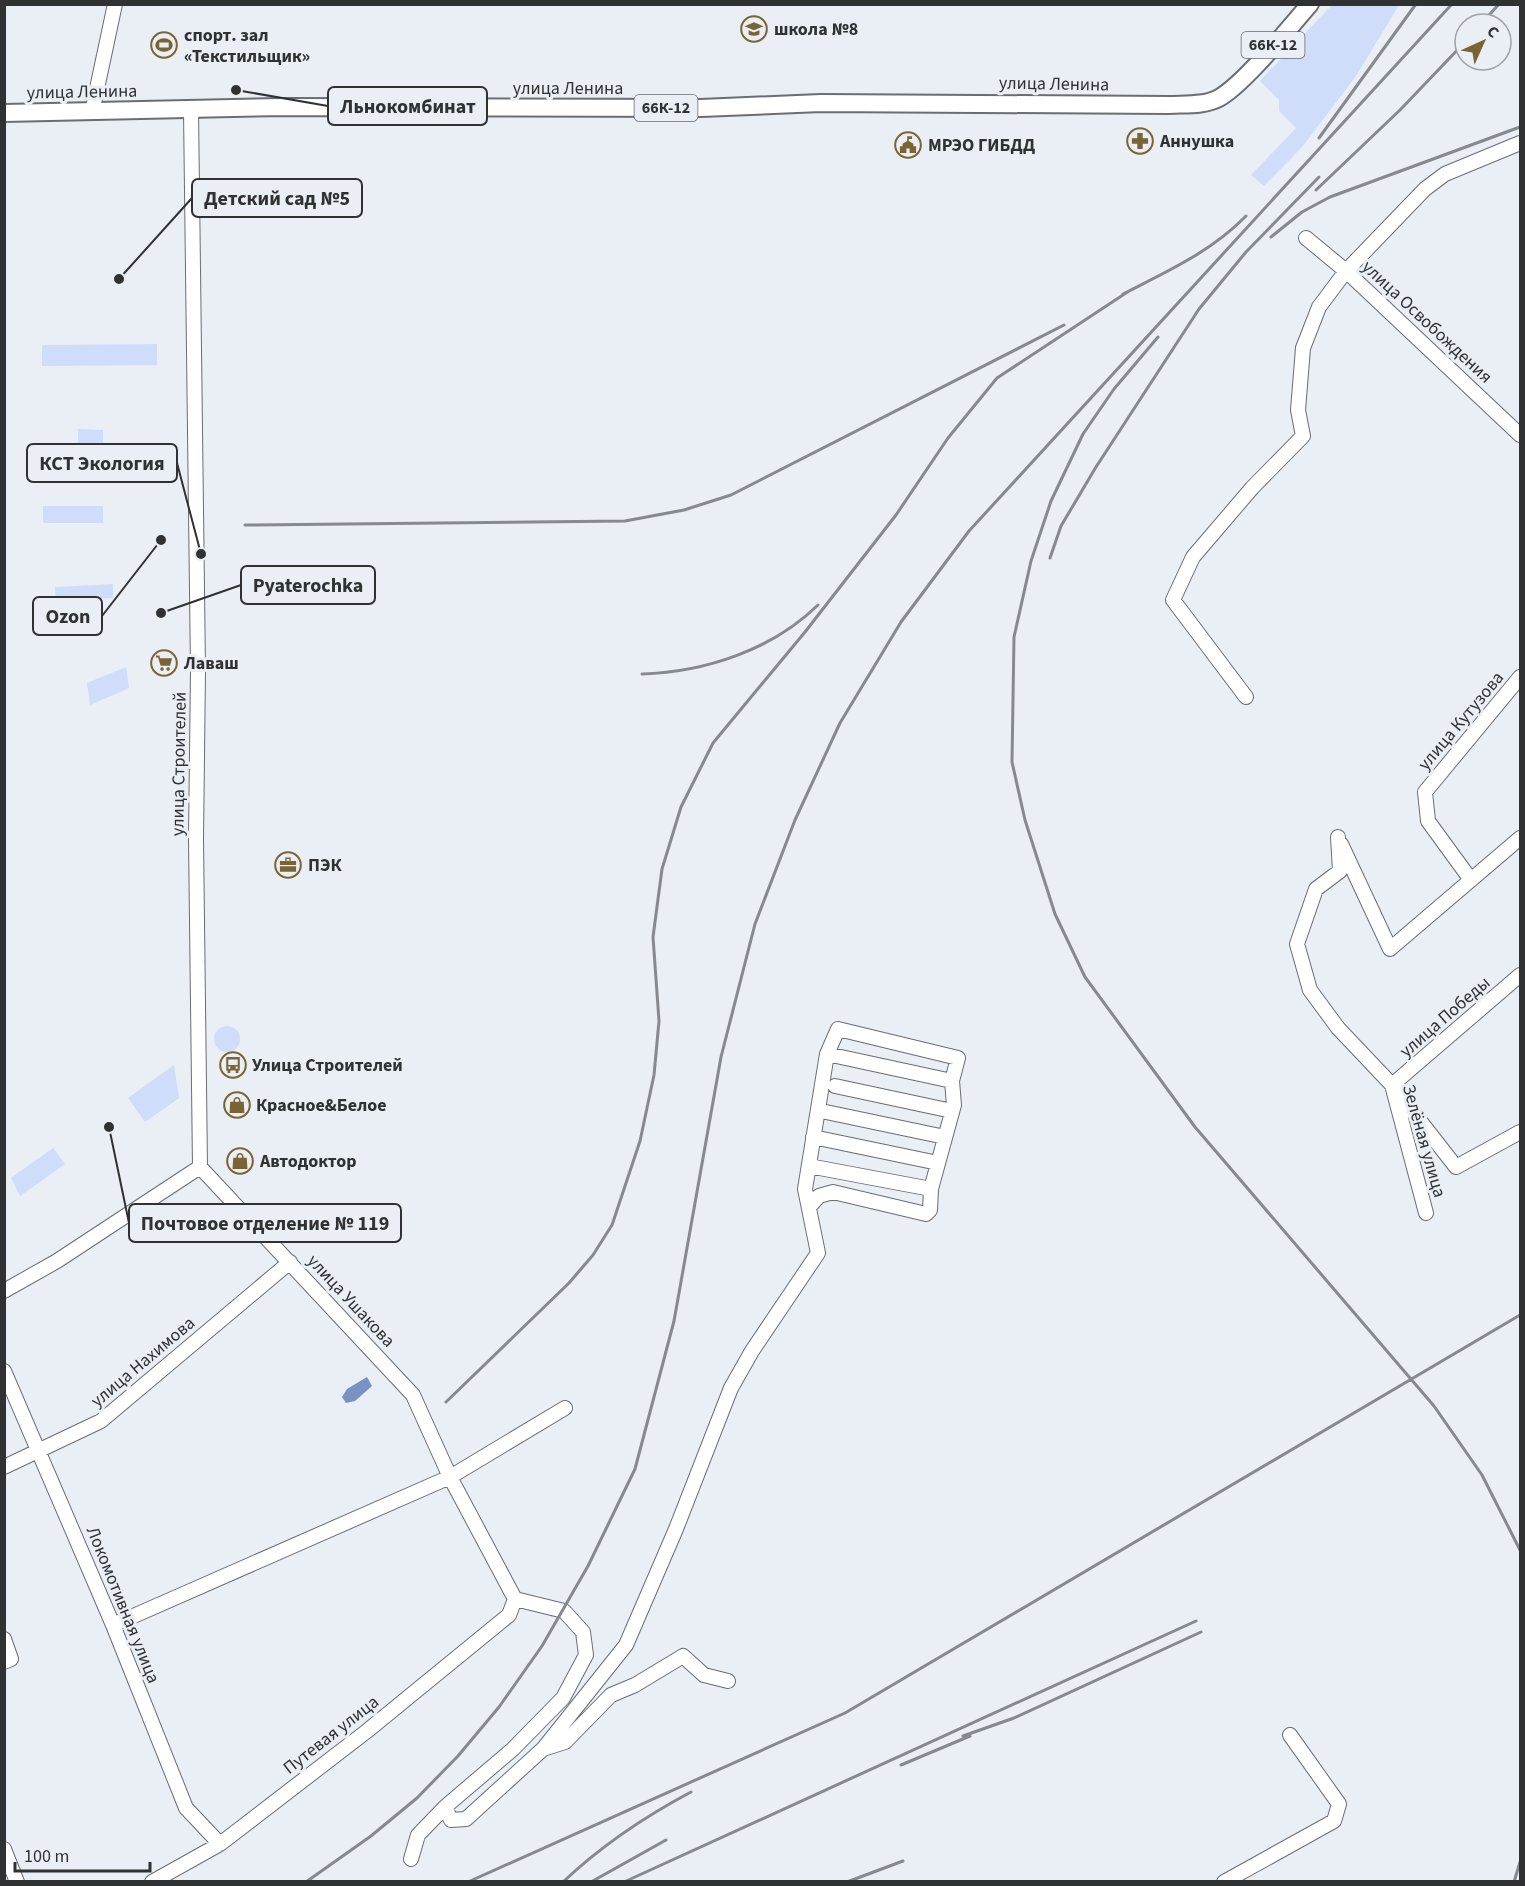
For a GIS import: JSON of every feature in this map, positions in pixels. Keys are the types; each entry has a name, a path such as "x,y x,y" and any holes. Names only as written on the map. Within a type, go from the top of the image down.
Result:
{"main road":[{"name":"улица Ленина","path":"4,113 282,107 701,108 821,103 1168,105 1203,103 1219,98 1235,86 1310,4"}],"street":[{"path":"92,112 115,4"},
{"name":"улица Строителей","path":"191,110 198,670 196,839 200,1167"},
{"path":"1246,697 1173,600 1193,556 1303,436 1298,410 1303,348 1319,307 1346,271 1425,189 1445,174 1521,143"},
{"name":"улица Освобождения","path":"1306,238 1346,271 1521,435"},
{"name":"улица Кутузова","path":"1471,880 1428,821 1425,792 1521,677"},
{"name":"Зелёная улица","path":"1426,1213 1392,1085 1338,1028 1310,990 1297,944 1316,890 1340,871 1338,837 1390,949 1471,880"},
{"path":"1471,880 1521,838"},
{"name":"улица Победы","path":"1392,1085 1521,975"},
{"path":"445,1807 451,1820 466,1820 543,1749 626,1645 676,1529 731,1388 752,1351 818,1253 805,1189 827,1054 838,1029 958,1058 952,1081 952,1112 931,1189 930,1210 926,1214 832,1192 819,1196 809,1207"},
{"path":"827,1054 952,1081"},
{"path":"1392,1085 1456,1167 1521,1132"},
{"path":"835,1086 952,1112"},
{"path":"826,1112 945,1137"},
{"path":"813,1137 938,1163"},
{"path":"809,1166 931,1189"},
{"path":"4,1290 57,1262 200,1167"},
{"name":"улица Ушакова","path":"200,1167 403,1382 419,1406 450,1477 515,1599"},
{"name":"улица Нахимова","path":"4,1467 101,1421 290,1262"},
{"name":"Локомотивная улица","path":"4,1371 113,1625 186,1808 220,1844"},
{"path":"113,1625 450,1477 565,1408"},
{"path":"411,1858 418,1835 445,1807 513,1749 563,1698 586,1655 583,1632 564,1611 515,1599"},
{"name":"Путевая улица","path":"152,1881 220,1844 368,1731 509,1615 515,1599"},
{"path":"4,1639 8,1661"},
{"path":"543,1749 565,1742 611,1695 636,1685 683,1656 704,1675 728,1682"},
{"path":"1224,1881 1334,1821 1340,1804 1290,1735"},
{"path":"4,1849 17,1881"}],"shaded area":[{"path":"1332,5 1399,5 1356,76 1303,146 1264,186 1251,175 1296,128 1279,111 1279,100 1260,81"},
{"path":"157,344 157,365 42,366 42,345"},
{"path":"78,429 103,430 103,450 78,449"},
{"path":"43,506 103,506 103,523 43,523"},
{"path":"113,584 113,598 56,601 55,587"},
{"path":"126,667 129,688 90,705 87,683"},
{"path":"227,1026 236,1030 240,1039 236,1048 227,1052 218,1048 214,1039 218,1030"},
{"path":"174,1065 179,1098 145,1122 128,1098"},
{"path":"53,1148 65,1164 20,1196 11,1178"}],"water":[{"path":"367,1377 372,1386 355,1401 346,1403 342,1397 347,1389"}],"railway":[{"path":"1319,138 1416,4"},
{"path":"306,1882 371,1836 417,1798 458,1756 499,1707 542,1646 588,1566 635,1469 674,1321 721,1057 755,924 795,820 840,723 901,622 969,531 1452,4"},
{"path":"1492,12 1499,4"},
{"path":"1316,190 1400,110 1453,55"},
{"path":"1271,237 1302,212 1330,197 1520,127"},
{"path":"1050,558 1061,526 1096,467 1199,309 1246,252 1319,177"},
{"path":"1123,294 1203,251 1246,216"},
{"path":"446,1402 569,1283 593,1255 612,1225 640,1141 654,1075 659,1021 653,937 662,869 681,807 713,743 805,632 896,515 948,438 997,378 1129,291"},
{"path":"245,525 625,521 684,510 731,495 1064,325"},
{"path":"1158,337 1114,389 1083,434 1051,501 1031,561 1014,637 1012,762 1025,820 1055,914 1085,977 1195,1127 1434,1406 1482,1475 1520,1550"},
{"path":"642,674 690,669 736,656 780,634 818,605"},
{"path":"468,1882 845,1713 1520,1315"},
{"path":"624,1882 1196,1621"},
{"path":"963,1736 1014,1718 1201,1632"},
{"path":"901,1765 970,1736"},
{"path":"563,1882 592,1856 624,1833 691,1792"},
{"path":"591,1882 666,1840"},
{"path":"847,1882 903,1861"},
{"path":"1514,1882 1520,1862"}],"place":[{"name":"школа №8","path":"754,29"},
{"name":"спорт. зал «Текстильщик»","path":"164,45"},
{"name":"Льнокомбинат","path":"236,90"},
{"name":"Аннушка","path":"1140,141"},
{"name":"МРЭО ГИБДД","path":"908,145"},
{"name":"Детский сад №5","path":"119,279"},
{"name":"Ozon","path":"161,540"},
{"name":"КСТ Экология","path":"201,554"},
{"name":"Pyaterochka","path":"161,613"},
{"name":"Лаваш","path":"164,663"},
{"name":"ПЭК","path":"288,865"},
{"name":"Улица Строителей","path":"233,1065"},
{"name":"Красное&Белое","path":"237,1105"},
{"name":"Почтовое отделение № 119","path":"109,1127"},
{"name":"Автодоктор","path":"240,1161"}]}
